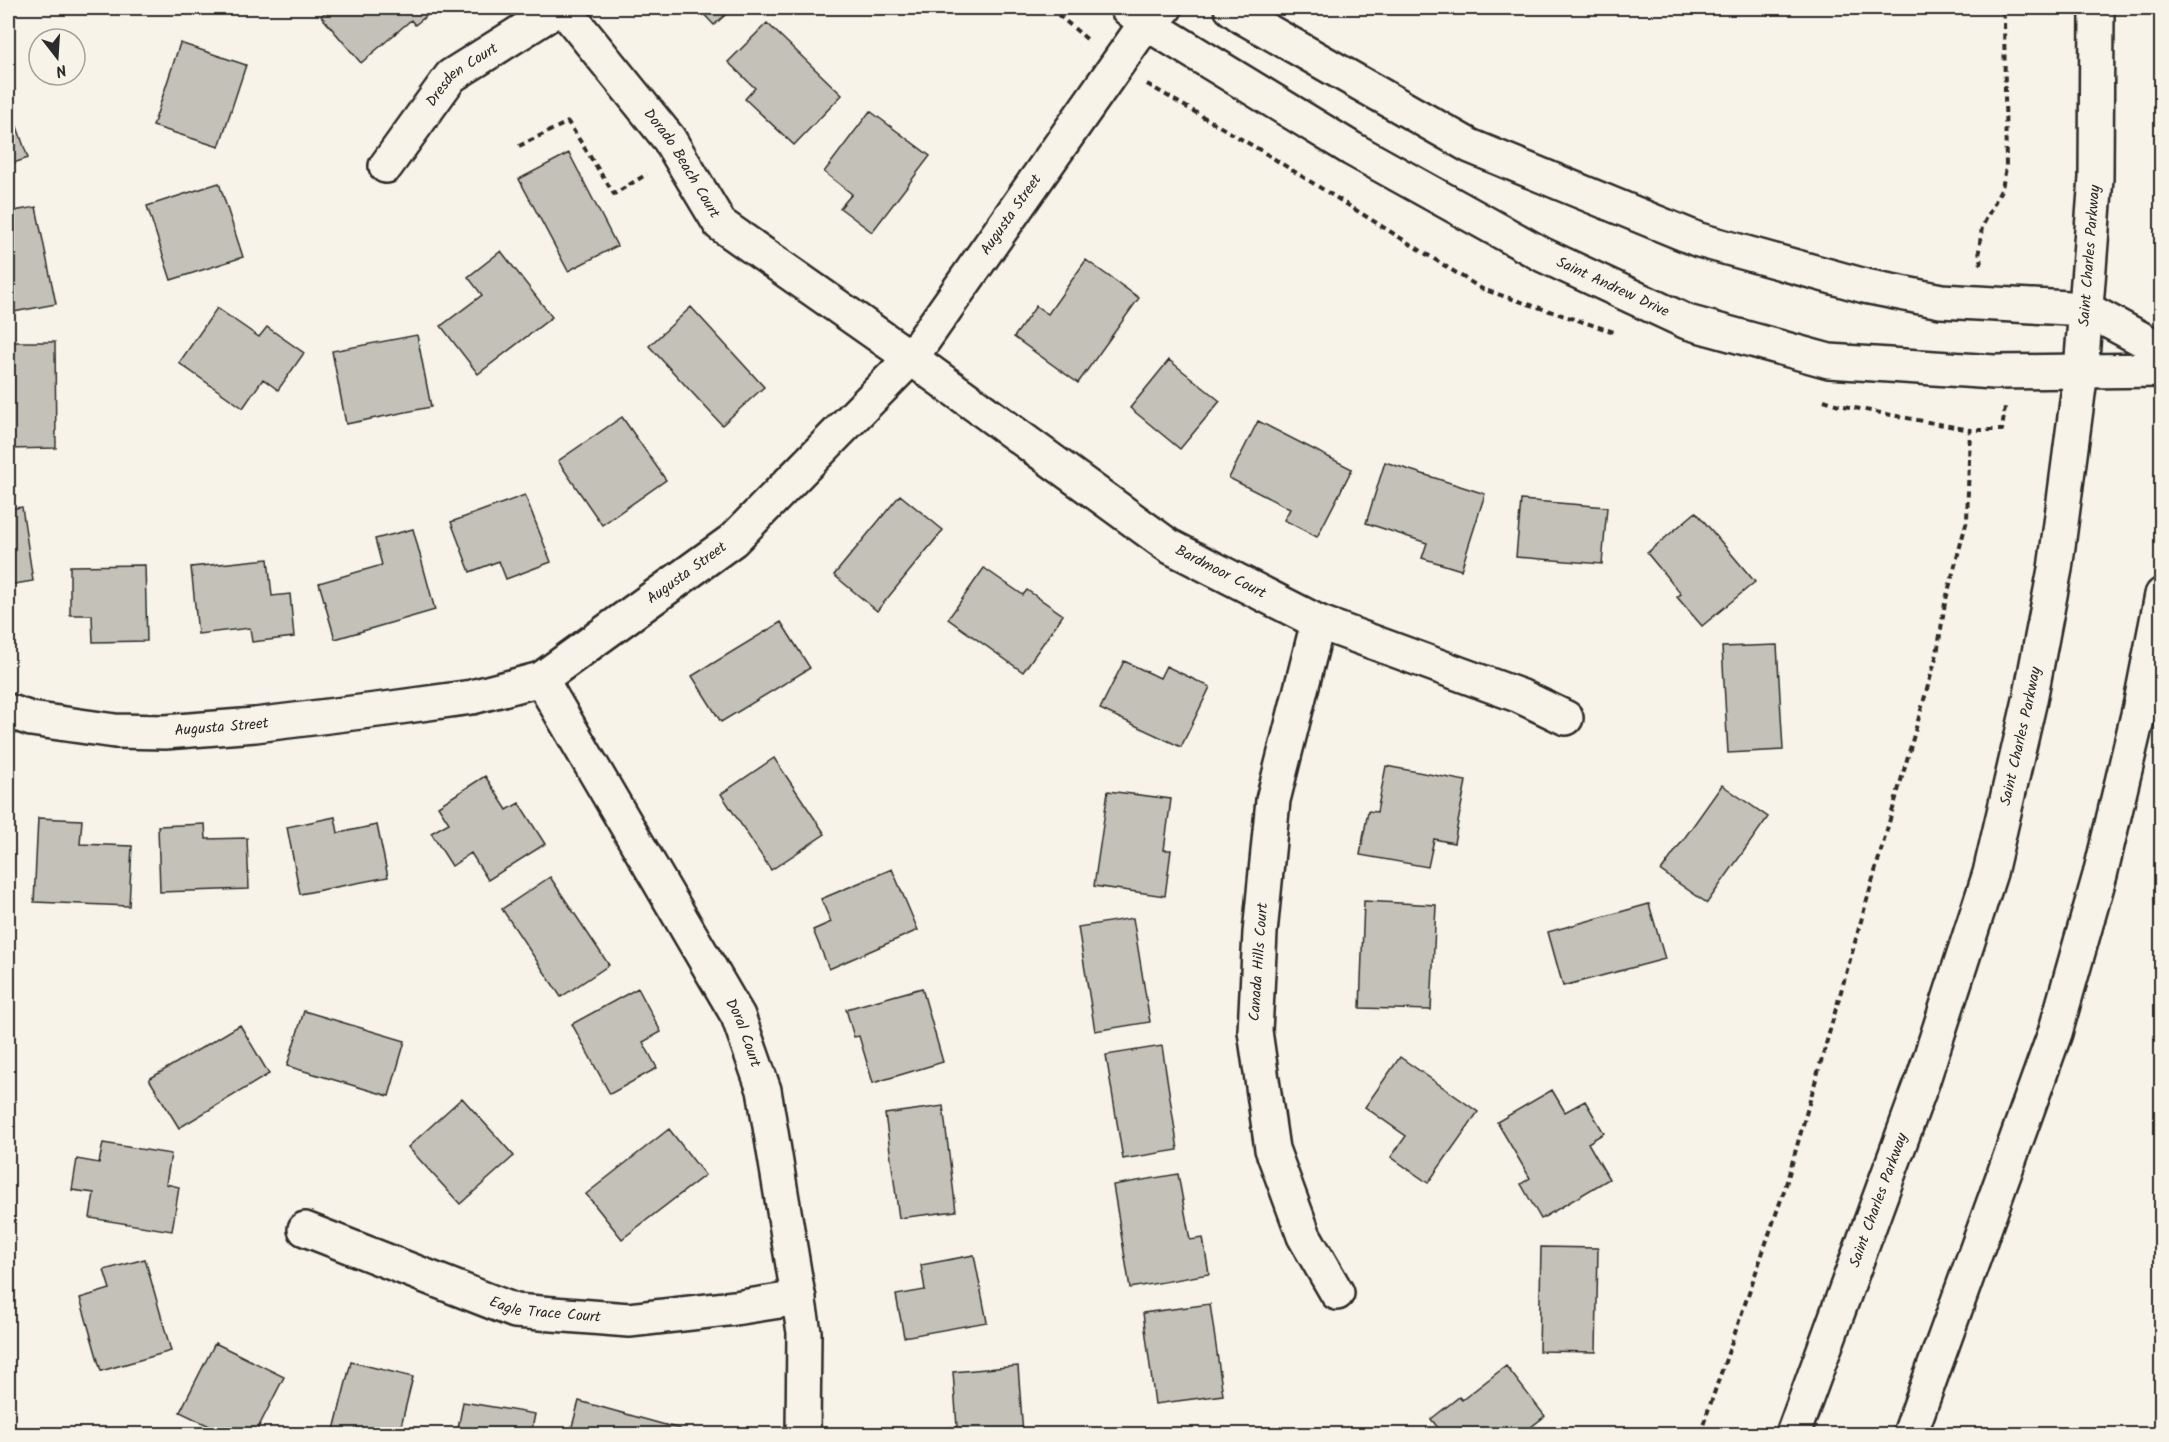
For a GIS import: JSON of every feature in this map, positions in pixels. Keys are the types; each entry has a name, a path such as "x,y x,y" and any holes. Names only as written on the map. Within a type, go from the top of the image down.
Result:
{"street":[{"name":"Dorado Beach Court","path":"561,8 669,139 720,224 911,358"},
{"name":"Dresden Court","path":"386,166 451,76 561,8"},
{"path":"1231,8 1470,146 1699,240 1865,286 1941,301 2086,309 2162,350"},
{"name":"Saint Charles Parkway","path":"1793,1434 1923,1080 1990,873 2030,700 2055,569 2081,371 2096,178 2097,8"},
{"name":"Augusta Street","path":"8,711 31,719 115,731 165,732 255,725 385,709 472,696 541,679 734,540 911,358 1146,11"},
{"name":"Saint Andrew Drive","path":"1146,11 1352,149 1543,255 1687,322 1828,361 2009,371 2162,370"},
{"name":"Bardmoor Court","path":"911,358 1169,546 1318,622 1520,696 1566,718"},
{"path":"1910,1434 2055,1033 2100,875 2141,702 2162,595"},
{"name":"Canada Hills Court","path":"1318,622 1273,800 1260,933 1255,1031 1272,1149 1304,1236 1337,1293"},
{"name":"Doral Court","path":"541,679 738,1016 764,1090 804,1332 803,1434"},
{"name":"Eagle Trace Court","path":"305,1229 515,1311 629,1320 799,1298"}],"path":[{"path":"1050,8 1071,27"},
{"path":"1981,270 1979,250 1982,227 2002,188 2006,168 2002,8"},
{"path":"519,146 568,122 614,194 678,155"},
{"path":"1700,1434 1785,1188 1937,654 1945,603 1967,520 1970,430 2002,430 2009,371"}],"building":[{"path":"331,8 436,8 415,25 411,20 361,63 321,16"},
{"path":"698,8 733,8 714,25"},
{"path":"767,23 842,95 794,145 745,99 755,88 728,62"},
{"path":"180,43 246,65 219,147 153,126"},
{"path":"870,111 930,156 872,232 840,208 852,194 824,172"},
{"path":"14,118 28,158 8,165 8,120"},
{"path":"569,153 617,246 568,271 519,179"},
{"path":"219,183 243,257 171,280 147,206"},
{"path":"36,207 56,304 8,313 8,212"},
{"path":"501,251 552,317 478,374 441,326 482,295 468,277"},
{"path":"1086,260 1139,298 1078,383 1014,337 1036,306 1048,314"},
{"path":"691,307 764,387 722,425 649,346"},
{"path":"217,308 259,337 267,327 304,353 278,390 263,379 243,408 179,363"},
{"path":"417,335 431,407 346,424 332,351"},
{"path":"8,342 55,342 56,448 8,449"},
{"path":"1169,360 1220,401 1180,449 1130,408"},
{"path":"622,417 666,480 602,525 558,461"},
{"path":"1258,421 1352,469 1317,537 1284,520 1290,509 1229,478"},
{"path":"1385,462 1485,494 1461,570 1422,558 1427,543 1366,523"},
{"path":"525,495 551,562 506,579 499,561 470,572 451,522"},
{"path":"900,495 943,530 877,611 834,575"},
{"path":"1521,500 1607,507 1602,564 1516,557"},
{"path":"22,507 33,581 8,585 8,509"},
{"path":"1696,512 1755,582 1702,626 1677,597 1681,594 1647,553"},
{"path":"413,529 435,610 335,639 319,583 382,565 375,539"},
{"path":"268,559 272,596 290,594 294,637 252,642 250,628 198,634 191,567"},
{"path":"145,565 147,641 93,642 92,615 70,615 70,566"},
{"path":"984,568 1023,595 1027,590 1063,615 1023,672 948,619"},
{"path":"781,622 810,668 721,722 692,676"},
{"path":"1777,645 1783,750 1728,753 1722,647"},
{"path":"1124,661 1160,678 1166,666 1210,687 1181,747 1100,709"},
{"path":"774,758 825,834 771,870 721,794"},
{"path":"1386,766 1466,781 1454,843 1434,839 1428,867 1360,855 1368,811 1377,812"},
{"path":"485,776 507,810 519,803 545,844 488,880 471,853 452,866 431,833 449,823 438,806"},
{"path":"1722,785 1768,817 1707,903 1661,871"},
{"path":"1108,791 1171,799 1164,850 1171,850 1165,896 1094,886"},
{"path":"335,817 338,833 377,825 388,877 300,894 287,827"},
{"path":"38,818 82,820 80,844 132,846 129,906 34,902"},
{"path":"205,824 206,839 247,838 249,889 160,892 158,826"},
{"path":"892,869 918,930 829,969 813,930 831,922 821,899"},
{"path":"550,877 609,965 561,997 502,909"},
{"path":"1364,901 1436,905 1431,1010 1360,1008"},
{"path":"1649,904 1665,959 1563,986 1548,932"},
{"path":"1133,918 1150,1022 1095,1031 1078,927"},
{"path":"638,988 661,1032 643,1042 657,1068 610,1094 572,1024"},
{"path":"922,988 943,1062 873,1083 859,1036 854,1037 846,1009"},
{"path":"304,1011 405,1041 389,1096 287,1066"},
{"path":"240,1025 269,1074 179,1128 149,1079"},
{"path":"1162,1046 1178,1150 1123,1159 1106,1055"},
{"path":"1400,1057 1478,1112 1428,1183 1391,1157 1406,1136 1365,1107"},
{"path":"1552,1090 1565,1112 1585,1101 1604,1133 1588,1143 1609,1179 1541,1219 1521,1184 1530,1178 1497,1122"},
{"path":"462,1098 514,1156 460,1204 408,1147"},
{"path":"943,1106 956,1211 899,1218 885,1114"},
{"path":"669,1129 705,1175 622,1239 586,1194"},
{"path":"103,1143 171,1154 166,1184 179,1187 172,1231 90,1218 94,1193 72,1190 77,1159 99,1163"},
{"path":"1178,1174 1190,1240 1203,1238 1209,1274 1130,1288 1113,1185"},
{"path":"1541,1247 1598,1248 1596,1352 1539,1351"},
{"path":"974,1255 987,1322 904,1337 896,1295 925,1290 921,1265"},
{"path":"145,1259 171,1351 101,1371 80,1298 110,1289 104,1270"},
{"path":"1210,1304 1223,1395 1155,1404 1143,1313"},
{"path":"215,1343 284,1377 255,1434 226,1434 180,1412"},
{"path":"351,1362 413,1377 399,1434 353,1434 334,1430"},
{"path":"1018,1366 1023,1434 946,1434 945,1428 957,1427 953,1372"},
{"path":"1506,1366 1545,1416 1522,1434 1443,1434 1431,1419 1459,1397 1462,1400"},
{"path":"579,1401 680,1429 678,1434 570,1434"},
{"path":"463,1402 535,1414 531,1434 457,1434"}]}
